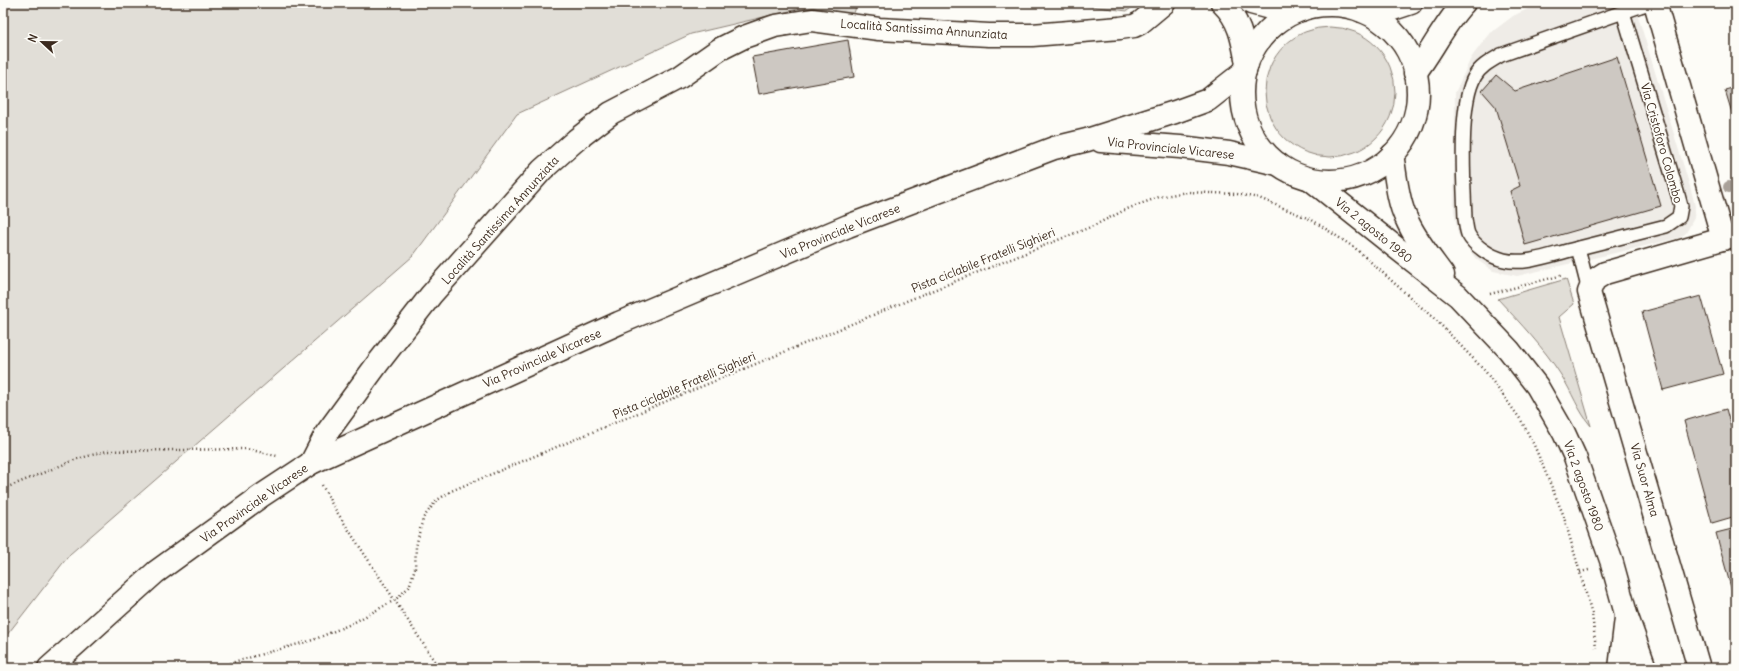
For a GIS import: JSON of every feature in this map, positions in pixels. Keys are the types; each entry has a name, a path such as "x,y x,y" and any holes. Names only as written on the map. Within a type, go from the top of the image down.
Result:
{"street":[{"name":"Località Santissima Annunziata","path":"311,463 326,434 417,314 489,228 542,170 576,140 611,113 680,77 720,48 744,37 775,26 812,20 879,29 989,35 1032,35 1120,28 1134,26 1140,23 1164,3"},
{"path":"1222,3 1236,21 1243,39 1246,68 1242,96 1246,120 1258,144 1278,164 1292,172 1310,178 1333,181 1355,177 1376,168 1392,155 1403,141 1414,119 1418,97 1415,73 1408,53 1395,34 1377,18 1347,6 1318,6 1301,10 1283,18 1266,33 1254,49 1246,68"},
{"path":"1251,3 1270,8 1301,10"},
{"path":"1362,11 1393,9 1411,3"},
{"path":"1415,73 1423,63 1438,37 1464,3"},
{"path":"1589,292 1594,280 1605,273 1730,237 1655,3"},
{"name":"Via Provinciale Vicarese","path":"49,668 156,572 261,496 311,463 619,323 848,226 1054,148 1087,140 1208,100 1246,68"},
{"name":"Via Provinciale Vicarese","path":"1087,140 1180,147 1222,152 1278,164"},
{"name":"Via 2 agosto 1980","path":"1392,155 1400,202 1415,236 1465,302 1509,350 1537,386 1564,433 1575,457 1612,564 1626,614 1645,668"},
{"name":"Via 2 agosto 1980","path":"1310,178 1465,302"},
{"name":"Via Suor Alma","path":"1589,292 1699,668"},
{"name":"Via 2 agosto 1980","path":"1620,668 1626,614"}],"lane":[{"name":"Via Cristoforo Colombo","path":"1623,12 1678,195 1681,206 1679,217 1666,226 1528,260 1505,260 1484,251 1473,241 1468,233 1465,219 1464,125 1467,101 1475,76 1488,62 1501,55 1623,12 1650,3"},
{"path":"1578,248 1589,292"}],"path":[{"name":"Pista ciclabile Fratelli Sighieri","path":"219,668 237,661 313,640 351,624 394,600 408,587 413,574 415,568 416,547 424,517 436,501 452,491 1159,197 1187,192 1237,194 1259,198 1312,220 1355,248 1449,333 1486,371 1521,420 1534,445 1565,521 1592,614 1597,654"},
{"path":"1449,333 1465,302 1487,294 1563,276"},
{"path":"3,488 77,459 107,451 247,450 311,463 333,506 439,668"}],"shaded area":[{"path":"3,3 857,3 853,17 798,9 691,34 517,114 413,256 70,554 3,640"},
{"path":"1068,3 1138,3 1127,11"},
{"path":"1540,3 1634,3 1691,190 1695,206 1694,218 1686,233 1679,238 1517,276 1493,271 1476,259 1458,234 1454,211 1455,93 1471,58 1488,35 1513,16"},
{"path":"1330,27 1355,32 1376,46 1390,67 1395,92 1390,117 1376,138 1355,152 1330,157 1305,152 1284,138 1270,117 1265,92 1270,67 1284,46 1305,32"},
{"path":"1566,279 1574,304 1559,317 1591,426 1582,414 1565,381 1547,355 1498,299"}],"building":[{"path":"848,40 854,77 759,94 752,57"},
{"path":"1617,57 1661,206 1525,245 1510,191 1520,186 1496,107 1482,91 1496,75 1515,91"},
{"path":"1736,87 1736,126 1725,90"},
{"path":"1701,296 1723,374 1663,390 1642,312"},
{"path":"1726,409 1736,445 1736,516 1712,523 1684,421"},
{"path":"1736,528 1736,606 1716,533"}]}
